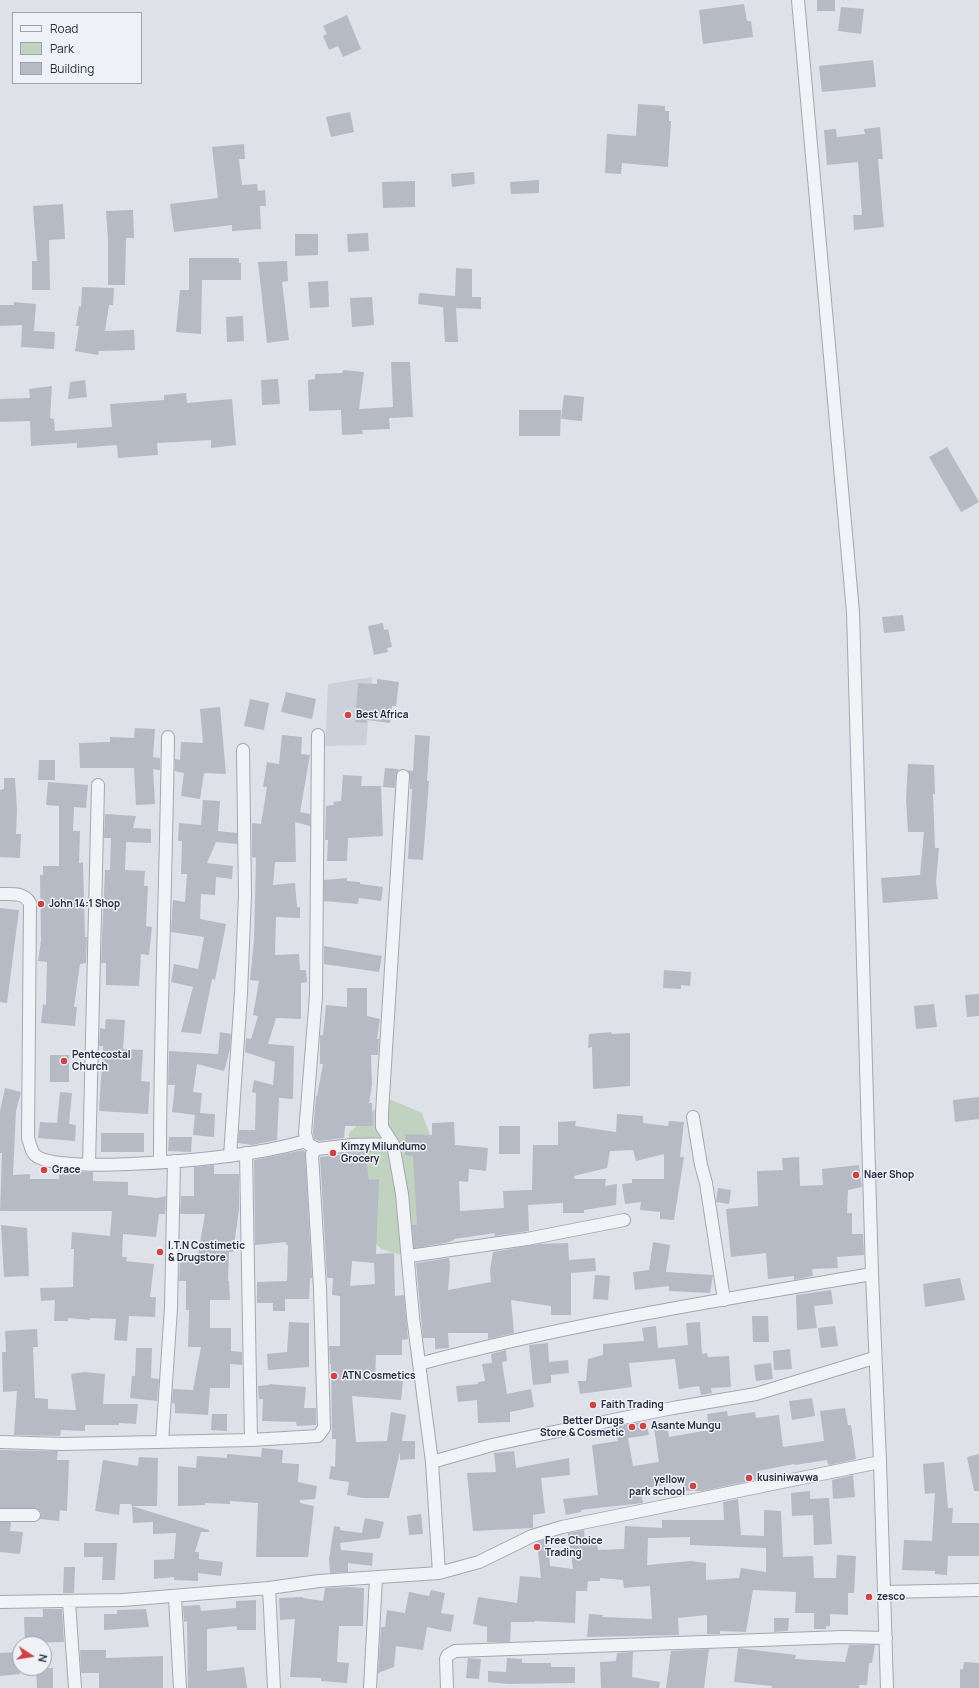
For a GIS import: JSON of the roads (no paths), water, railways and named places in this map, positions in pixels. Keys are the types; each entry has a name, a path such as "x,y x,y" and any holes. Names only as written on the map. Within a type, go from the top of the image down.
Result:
{"street":[{"path":"798,0 853,612 874,1358 880,1462 887,1688"},
{"path":"316,1150 306,1141 306,1121 316,996 318,735"},
{"path":"160,1162 160,1093 166,907 168,737"},
{"path":"230,1156 241,993 245,895 243,750"},
{"path":"403,776 382,1127 392,1144 402,1194 419,1364 432,1462 439,1573"},
{"path":"89,1165 98,785"},
{"path":"0,894 19,895 28,899 30,903 28,1138 35,1155 42,1159 67,1164 89,1165 160,1162 230,1156 306,1141"},
{"path":"693,1117 701,1165 706,1183 724,1300"},
{"path":"0,1442 62,1444 250,1440 318,1436 324,1428 320,1289 312,1154 316,1150 352,1145 392,1144"},
{"path":"246,1153 250,1440"},
{"path":"162,1441 171,1308 174,1161"},
{"path":"409,1256 528,1239 624,1220"},
{"path":"419,1364 487,1346 724,1300 872,1274"},
{"path":"432,1462 492,1445 534,1436 673,1408 756,1394 874,1358"},
{"path":"0,1602 69,1602 175,1596 269,1588 319,1581 439,1573 479,1562 532,1536 562,1527 880,1462"},
{"path":"0,1515 34,1516"},
{"path":"370,1688 376,1578"},
{"path":"269,1588 274,1688"},
{"path":"885,1592 979,1590"},
{"path":"175,1596 180,1688"},
{"path":"69,1602 75,1688"},
{"path":"447,1688 446,1659 448,1655 455,1651 781,1641 844,1637 886,1638"}],"place":[{"name":"Best Africa","path":"348,715"},
{"name":"John 14:1 Shop","path":"41,904"},
{"name":"Pentecostal Church","path":"64,1061"},
{"name":"Kimzy Milundumo Grocery","path":"333,1153"},
{"name":"Grace","path":"44,1170"},
{"name":"Naer Shop","path":"856,1175"},
{"name":"I.T.N Costimetic & Drugstore","path":"160,1252"},
{"name":"ATN Cosmetics","path":"334,1376"},
{"name":"Faith Trading","path":"593,1405"},
{"name":"Asante Mungu","path":"643,1426"},
{"name":"Better Drugs Store & Cosmetic","path":"632,1427"},
{"name":"kusiniwavwa","path":"749,1478"},
{"name":"yellow park school","path":"693,1486"},
{"name":"Free Choice Trading","path":"537,1547"},
{"name":"zesco","path":"869,1597"}]}
